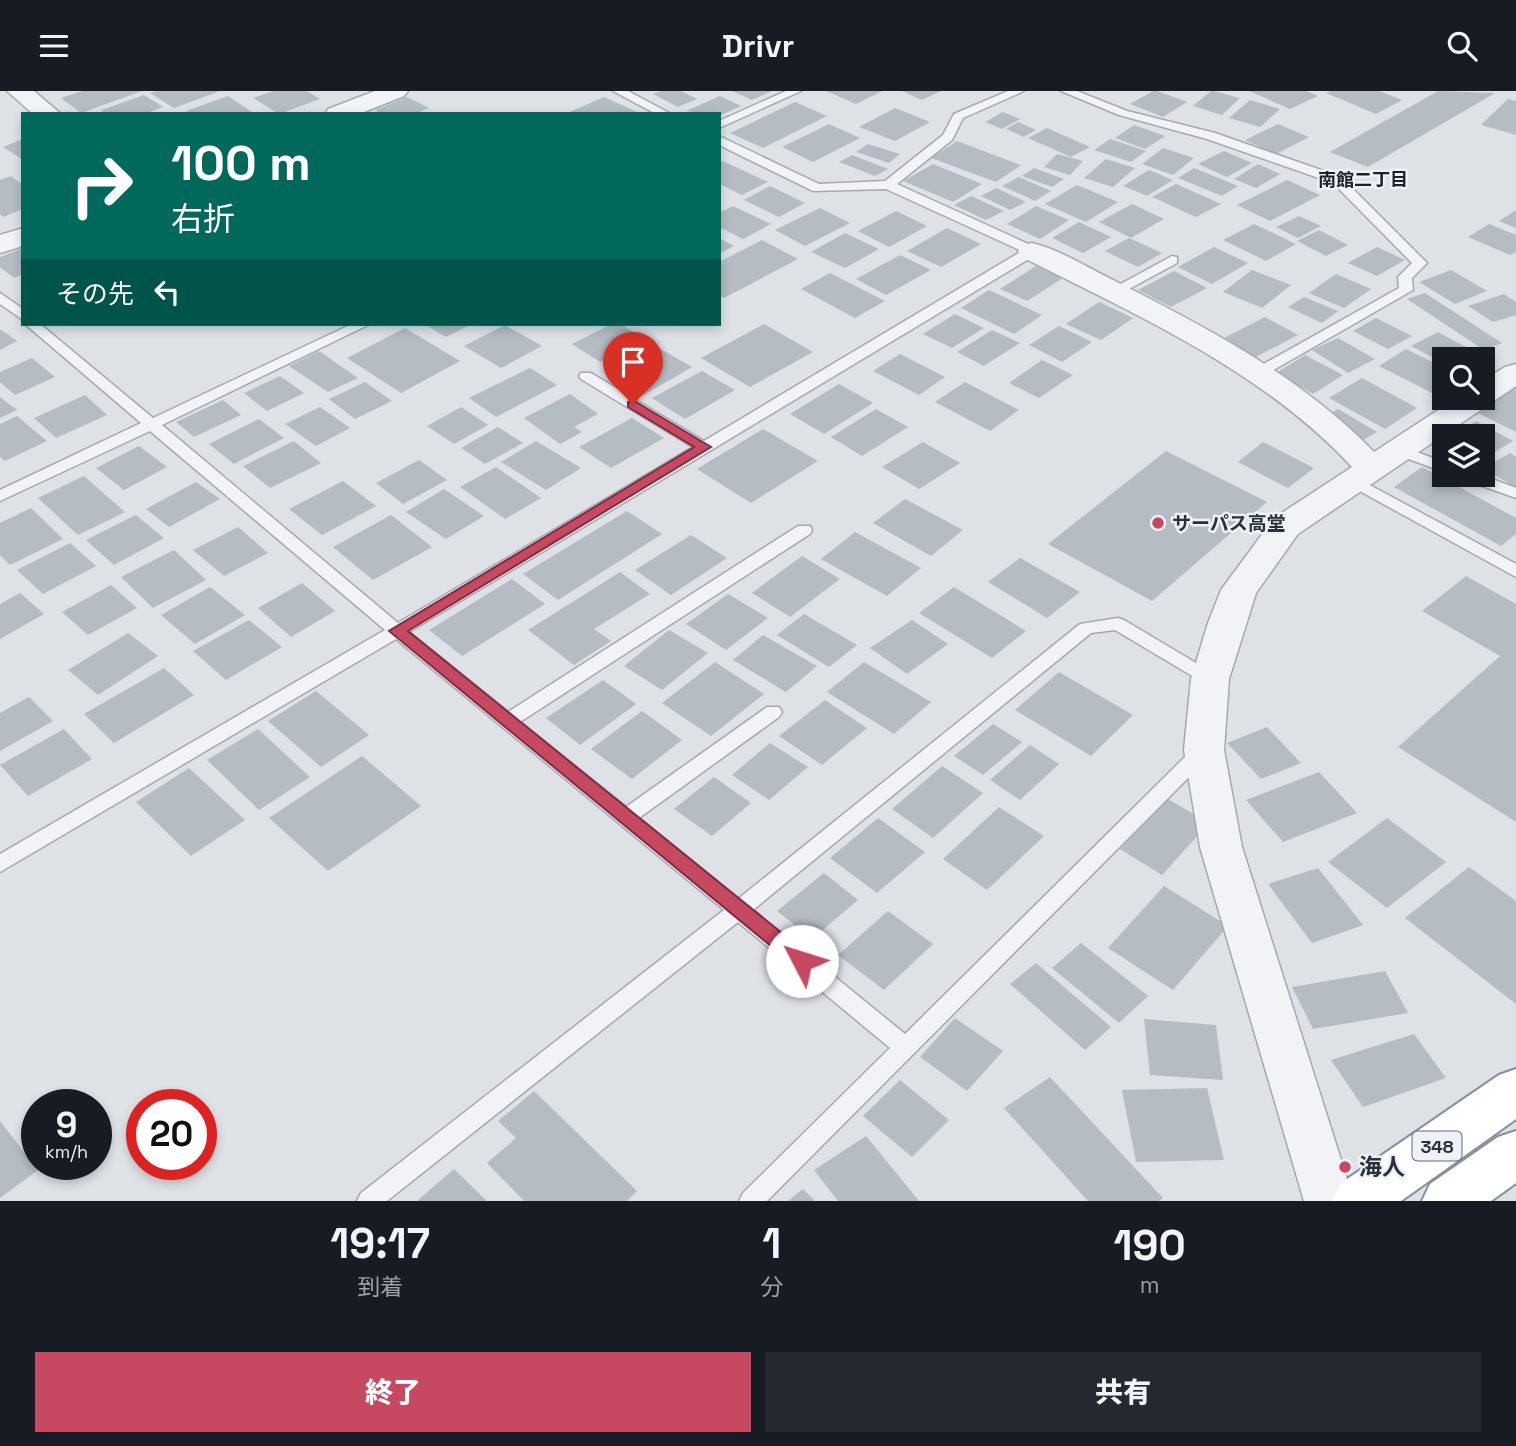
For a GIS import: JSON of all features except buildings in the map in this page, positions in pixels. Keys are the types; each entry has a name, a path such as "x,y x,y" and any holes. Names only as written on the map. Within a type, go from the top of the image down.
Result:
{"highway":[{"name":"348","path":"1357,1201 1516,1091"},
{"name":"348","path":"1448,1201 1516,1154"}],"street":[{"path":"19,91 46,112"},
{"path":"346,112 396,91"},
{"path":"0,245 21,237"},
{"path":"1032,251 1190,333 1258,373 1327,423 1375,466"},
{"path":"1495,387 1516,373"},
{"path":"1329,1201 1221,847 1204,750 1210,679 1226,623 1239,590 1286,526 1460,410"}],"lane":[{"path":"619,91 661,112"},
{"path":"721,124 795,91"},
{"path":"888,185 948,137 958,116 1018,91"},
{"path":"1067,91 1123,113 1211,137 1337,180 1420,263 1405,277 1406,290 1258,373"},
{"path":"721,141 817,188 888,185 1032,251"},
{"path":"721,154 735,147"},
{"path":"0,863 397,631 1032,251"},
{"path":"1113,292 1172,260"},
{"path":"0,297 21,314"},
{"path":"34,326 397,631 740,909 905,1047"},
{"path":"0,496 359,326"},
{"path":"586,376 704,447"},
{"path":"1375,466 1432,467"},
{"path":"1375,466 1516,571"},
{"path":"1495,485 1516,493"},
{"path":"508,721 804,530"},
{"path":"369,1201 740,909 1086,628 1118,624 1210,679"},
{"path":"626,817 773,712"},
{"path":"751,1201 1204,750"}],"place":[{"name":"サーパス高堂","path":"1158,523"},
{"name":"海人","path":"1345,1167"}],"district":[{"name":"南館二丁目","path":"1363,179"}],"route":[{"path":"633,404 704,447 397,631 802,961"}]}
